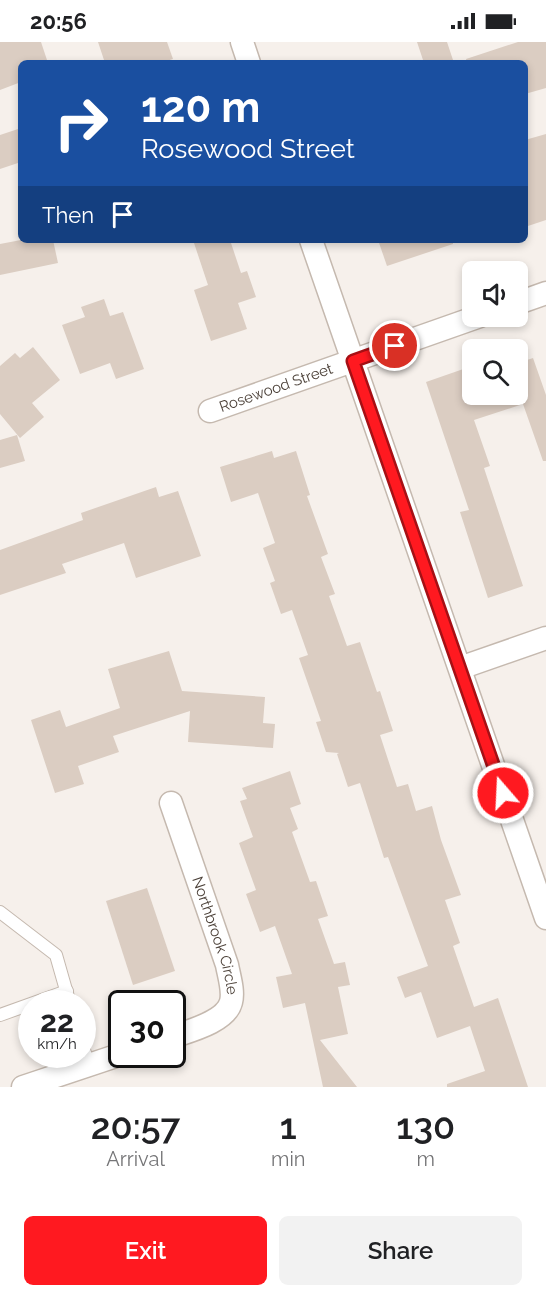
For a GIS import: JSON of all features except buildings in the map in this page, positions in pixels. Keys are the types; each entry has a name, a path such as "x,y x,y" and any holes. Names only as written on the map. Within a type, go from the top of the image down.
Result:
{"street":[{"path":"312,243 546,918"},
{"path":"528,299 546,293"},
{"name":"Rosewood Street","path":"210,411 462,322"},
{"path":"459,668 546,638"},
{"name":"Northbrook Circle","path":"171,803 227,965 231,986 231,1003 222,1015 203,1027 186,1032"},
{"path":"23,1087 59,1068"}],"lane":[{"path":"0,912 56,955 66,990"},
{"path":"0,1015 18,1010"}],"route":[{"path":"395,346 353,361 503,793"}]}
